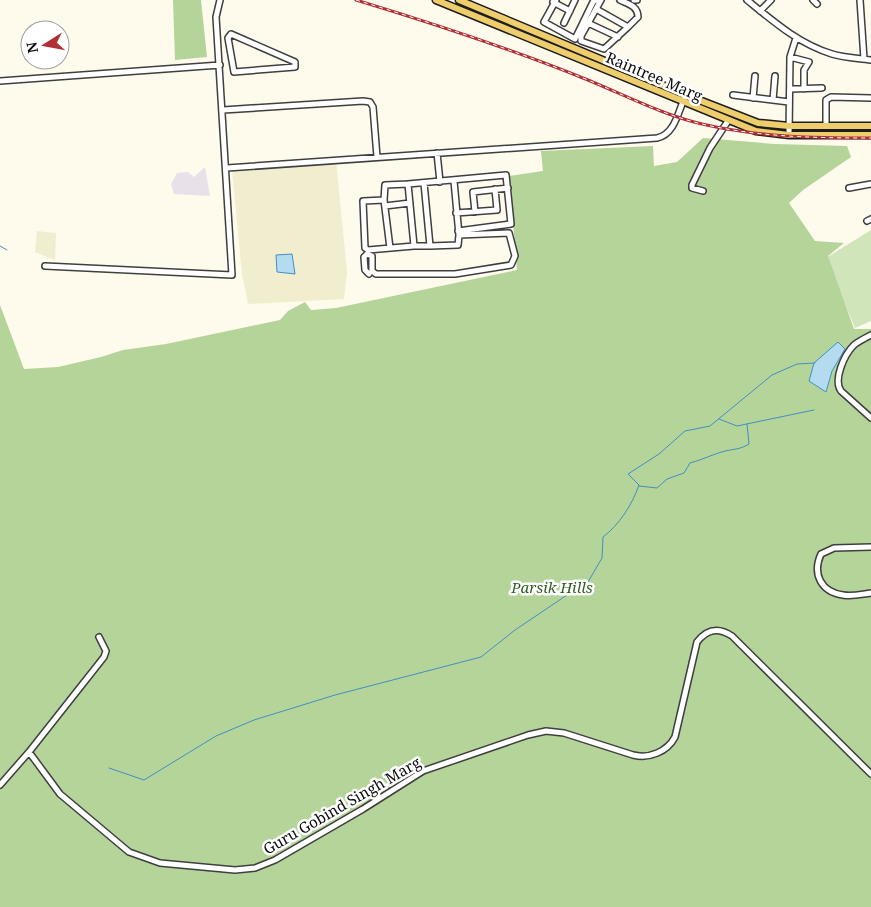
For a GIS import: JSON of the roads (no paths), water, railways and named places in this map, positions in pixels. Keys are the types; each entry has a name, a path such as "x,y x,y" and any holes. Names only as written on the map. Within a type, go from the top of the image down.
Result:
{"main road":[{"name":"Raintree Marg","path":"436,0 682,103 756,131 789,135 871,135"},
{"name":"Raintree Marg","path":"459,0 686,95 758,122 789,126 871,126"}],"street":[{"path":"45,266 232,275 216,11 220,0"},
{"path":"564,23 575,0"},
{"path":"601,0 581,36 582,41 604,49 638,17 635,2 620,0"},
{"path":"747,0 796,38 833,54 871,60"},
{"path":"760,11 771,0"},
{"path":"860,0 864,59"},
{"path":"570,11 554,1 544,22 575,39 593,1"},
{"path":"596,10 628,27"},
{"path":"588,23 618,37"},
{"path":"229,34 295,62 292,69 269,70 234,72 229,34"},
{"path":"789,135 790,57 796,38"},
{"path":"790,57 809,62 804,70 804,89"},
{"path":"0,81 220,65"},
{"path":"753,98 755,76"},
{"path":"773,100 775,76"},
{"path":"790,89 822,88"},
{"path":"227,168 662,137 670,132 686,95"},
{"path":"733,95 790,102"},
{"path":"826,126 826,100 831,97 871,98"},
{"path":"223,110 370,102 373,107 377,157"},
{"path":"703,191 692,188 692,185 710,148 728,121"},
{"path":"437,153 440,182"},
{"path":"390,248 385,185 454,181 504,174 507,176 511,224 458,233"},
{"path":"410,204 364,201 365,248 368,250 458,245 454,181"},
{"path":"424,183 430,246"},
{"path":"408,184 414,246"},
{"path":"849,188 871,184"},
{"path":"475,212 473,192 508,188"},
{"path":"456,213 497,210 495,189"},
{"path":"369,274 366,270 364,256 367,254 372,256 372,271 376,274 464,273 511,265 514,259 509,234 458,233"},
{"path":"871,335 853,346 837,379 841,392 871,418"},
{"path":"871,547 834,548 826,551 821,554 817,564 817,571 821,584 836,593 845,596 871,593"},
{"name":"Guru Gobind Singh Marg","path":"29,752 66,799 136,856 160,863 235,870 255,868 275,860 363,810 423,771 528,735 546,731 558,732 639,757 656,753 668,747 675,737 697,642 706,632 715,630 732,636 871,774"},
{"path":"0,785 29,752 104,657 106,651 99,637"}],"water":[{"path":"292,254 295,274 277,272 276,255"},
{"path":"838,342 845,349 832,371 826,392 809,381 814,363"}],"waterway":[{"path":"0,246 7,250"},
{"path":"109,768 144,780 216,736 254,720 335,695 481,657 515,630 570,593 585,587 602,558 603,537 624,514 633,500 639,485 628,474 659,454 685,431 710,426 772,375 797,364 815,363"},
{"path":"719,419 737,426 814,410"},
{"path":"639,486 657,488 667,479 684,473 690,463 749,444 747,424"}],"railway":[{"path":"356,0 523,55 686,120 744,132 807,137 871,138"}],"park label":[{"name":"Parsik Hills","path":"552,588"}]}
